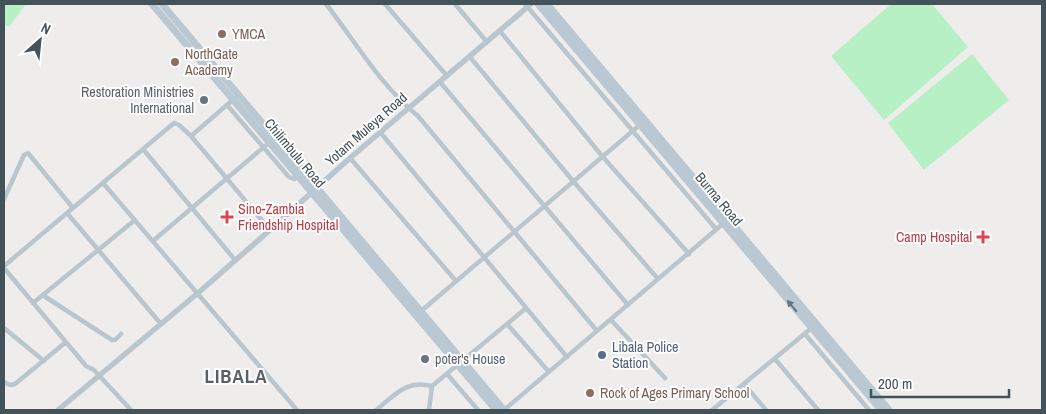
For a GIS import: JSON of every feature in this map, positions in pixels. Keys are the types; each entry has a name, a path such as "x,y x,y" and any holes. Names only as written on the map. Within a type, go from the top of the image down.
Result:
{"main road":[{"name":"Chilimbulu Road","path":"152,4 236,98 460,363 504,410"},
{"name":"Chilimbulu Road","path":"162,4 236,98"},
{"name":"Burma Road","path":"538,4 643,123"},
{"name":"Burma Road","path":"547,4 726,222 814,326 889,410"},
{"name":"Chilimbulu Road","path":"272,140 298,177 314,191 420,312 496,410"},
{"name":"Burma Road","path":"814,326 881,410"}],"street":[{"path":"326,4 363,56 408,109 418,116 597,331"},
{"path":"385,4 446,76"},
{"path":"455,4 487,42"},
{"path":"528,5 716,230"},
{"name":"Yotam Muleya Road","path":"60,409 198,293 350,158 470,57 528,5"},
{"path":"500,31 602,156 689,254"},
{"path":"470,57 573,181 658,279"},
{"path":"440,82 628,305"},
{"path":"191,136 236,98"},
{"path":"227,105 289,177 294,179 298,177"},
{"path":"131,410 94,370 86,366 4,267 174,123 191,136 270,230"},
{"path":"420,312 643,123"},
{"path":"380,132 567,357"},
{"path":"154,240 272,140"},
{"path":"143,149 236,260"},
{"path":"4,199 24,155 28,153 73,208"},
{"path":"350,158 456,281"},
{"path":"104,183 297,410"},
{"path":"67,213 161,324"},
{"path":"33,303 44,296 135,220"},
{"path":"504,410 726,222"},
{"path":"44,296 112,340 115,340 121,334"},
{"path":"429,410 432,386 526,309"},
{"path":"611,320 665,378"},
{"path":"508,324 549,372"},
{"path":"715,410 814,326"},
{"path":"4,328 44,361"},
{"path":"805,334 869,410"},
{"path":"4,382 10,385 15,384 66,342"},
{"path":"775,359 818,410"},
{"path":"447,374 478,410"},
{"path":"376,410 406,386 420,384 432,386"},
{"path":"744,384 766,410"}],"green space":[{"path":"4,4 26,4 9,27 4,24"},
{"path":"891,4 932,4 968,47 884,120 831,56"},
{"path":"972,54 1009,100 924,170 888,123"}],"place":[{"name":"YMCA","path":"222,34"},
{"name":"NorthGate Academy","path":"175,62"},
{"name":"Restoration Ministries International","path":"204,100"},
{"name":"Sino-Zambia Friendship Hospital","path":"227,217"},
{"name":"Camp Hospital","path":"983,237"},
{"name":"Libala Police Station","path":"602,355"},
{"name":"poter's House","path":"425,359"},
{"name":"Rock of Ages Primary School","path":"590,393"}],"district":[{"name":"LIBALA","path":"236,376"}]}
